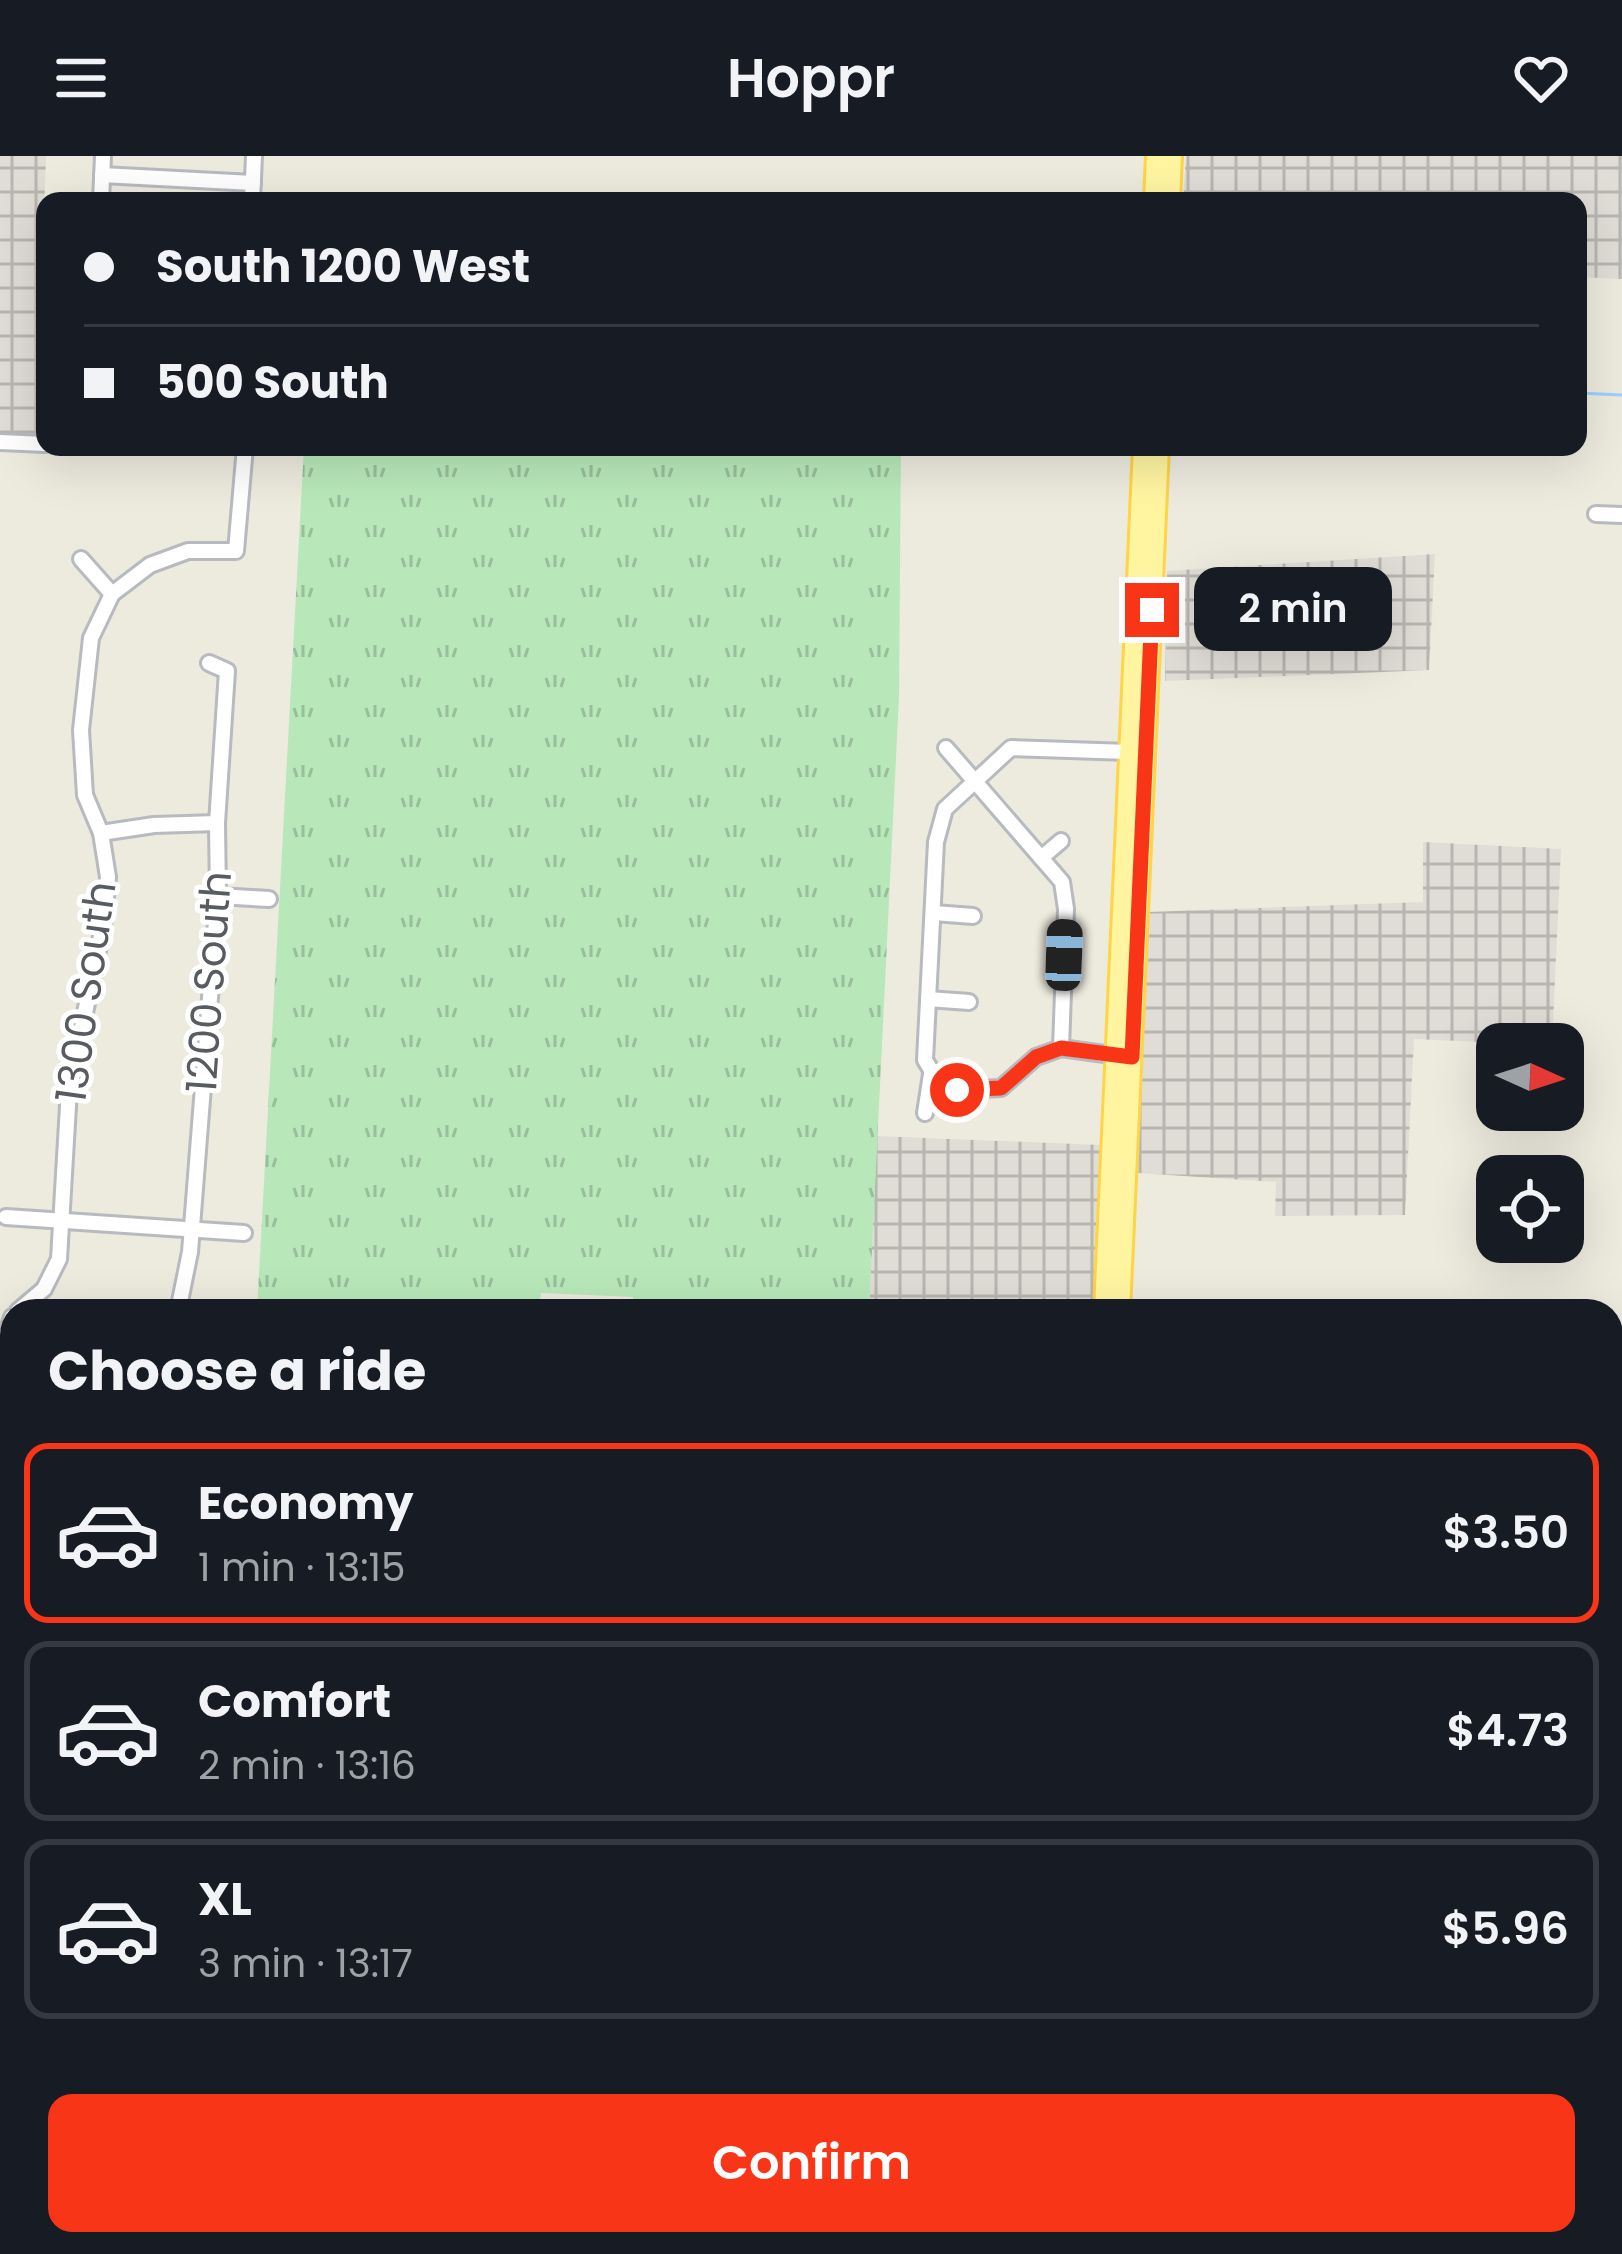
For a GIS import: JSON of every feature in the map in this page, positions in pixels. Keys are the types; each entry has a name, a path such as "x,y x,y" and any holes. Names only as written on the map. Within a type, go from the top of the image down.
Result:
{"main road":[{"path":"1154,192 1156,156"},
{"path":"1170,192 1172,156"},
{"path":"1120,1299 1130,752 1143,456"},
{"path":"1105,1299 1124,1057 1158,456"}],"street":[{"path":"101,192 103,156"},
{"path":"252,192 254,156"},
{"path":"102,175 253,183"},
{"path":"0,442 36,444"},
{"path":"81,559 112,594 149,565 188,551 236,551 243,456"},
{"path":"1596,514 1622,515"},
{"name":"1300 South","path":"32,1299 44,1289 59,1259 69,1089 103,927 108,877 101,833 85,795 82,696 91,638 112,594"},
{"name":"1200 South","path":"182,1299 192,1230 226,739 227,670 209,663"},
{"path":"946,748 1061,882 1065,894 1061,1048"},
{"path":"1124,1057 1061,1048 1036,1057 1001,1088 957,1090 940,1085 925,1060 939,823 945,809 1011,748 1130,752"},
{"path":"101,833 154,825 217,824"},
{"path":"1041,858 1061,841"},
{"path":"218,896 269,899"},
{"path":"934,913 974,916"},
{"path":"928,999 969,1002"},
{"path":"925,1113 931,1074"},
{"path":"6,1217 244,1233"}],"shaded area":[{"path":"0,156 46,156 45,192 36,192 36,439 0,437"},
{"path":"1186,156 1622,156 1622,279 1587,277 1587,192 1184,192"},
{"path":"1435,554 1429,670 1165,681 1167,571"},
{"path":"1423,842 1561,849 1553,1023 1476,1023 1476,1042 1414,1039 1405,1215 1275,1216 1276,1182 1137,1173 1148,912 1423,902"},
{"path":"877,1136 1101,1145 1094,1299 870,1299"}],"green space":[{"path":"304,456 901,456 899,696 870,1299 633,1299 541,1293 540,1299 258,1299"}],"waterway":[{"path":"1587,393 1622,395"}],"route":[{"path":"957,1090 1001,1088 1036,1057 1061,1048 1132,1057 1152,610"}]}
